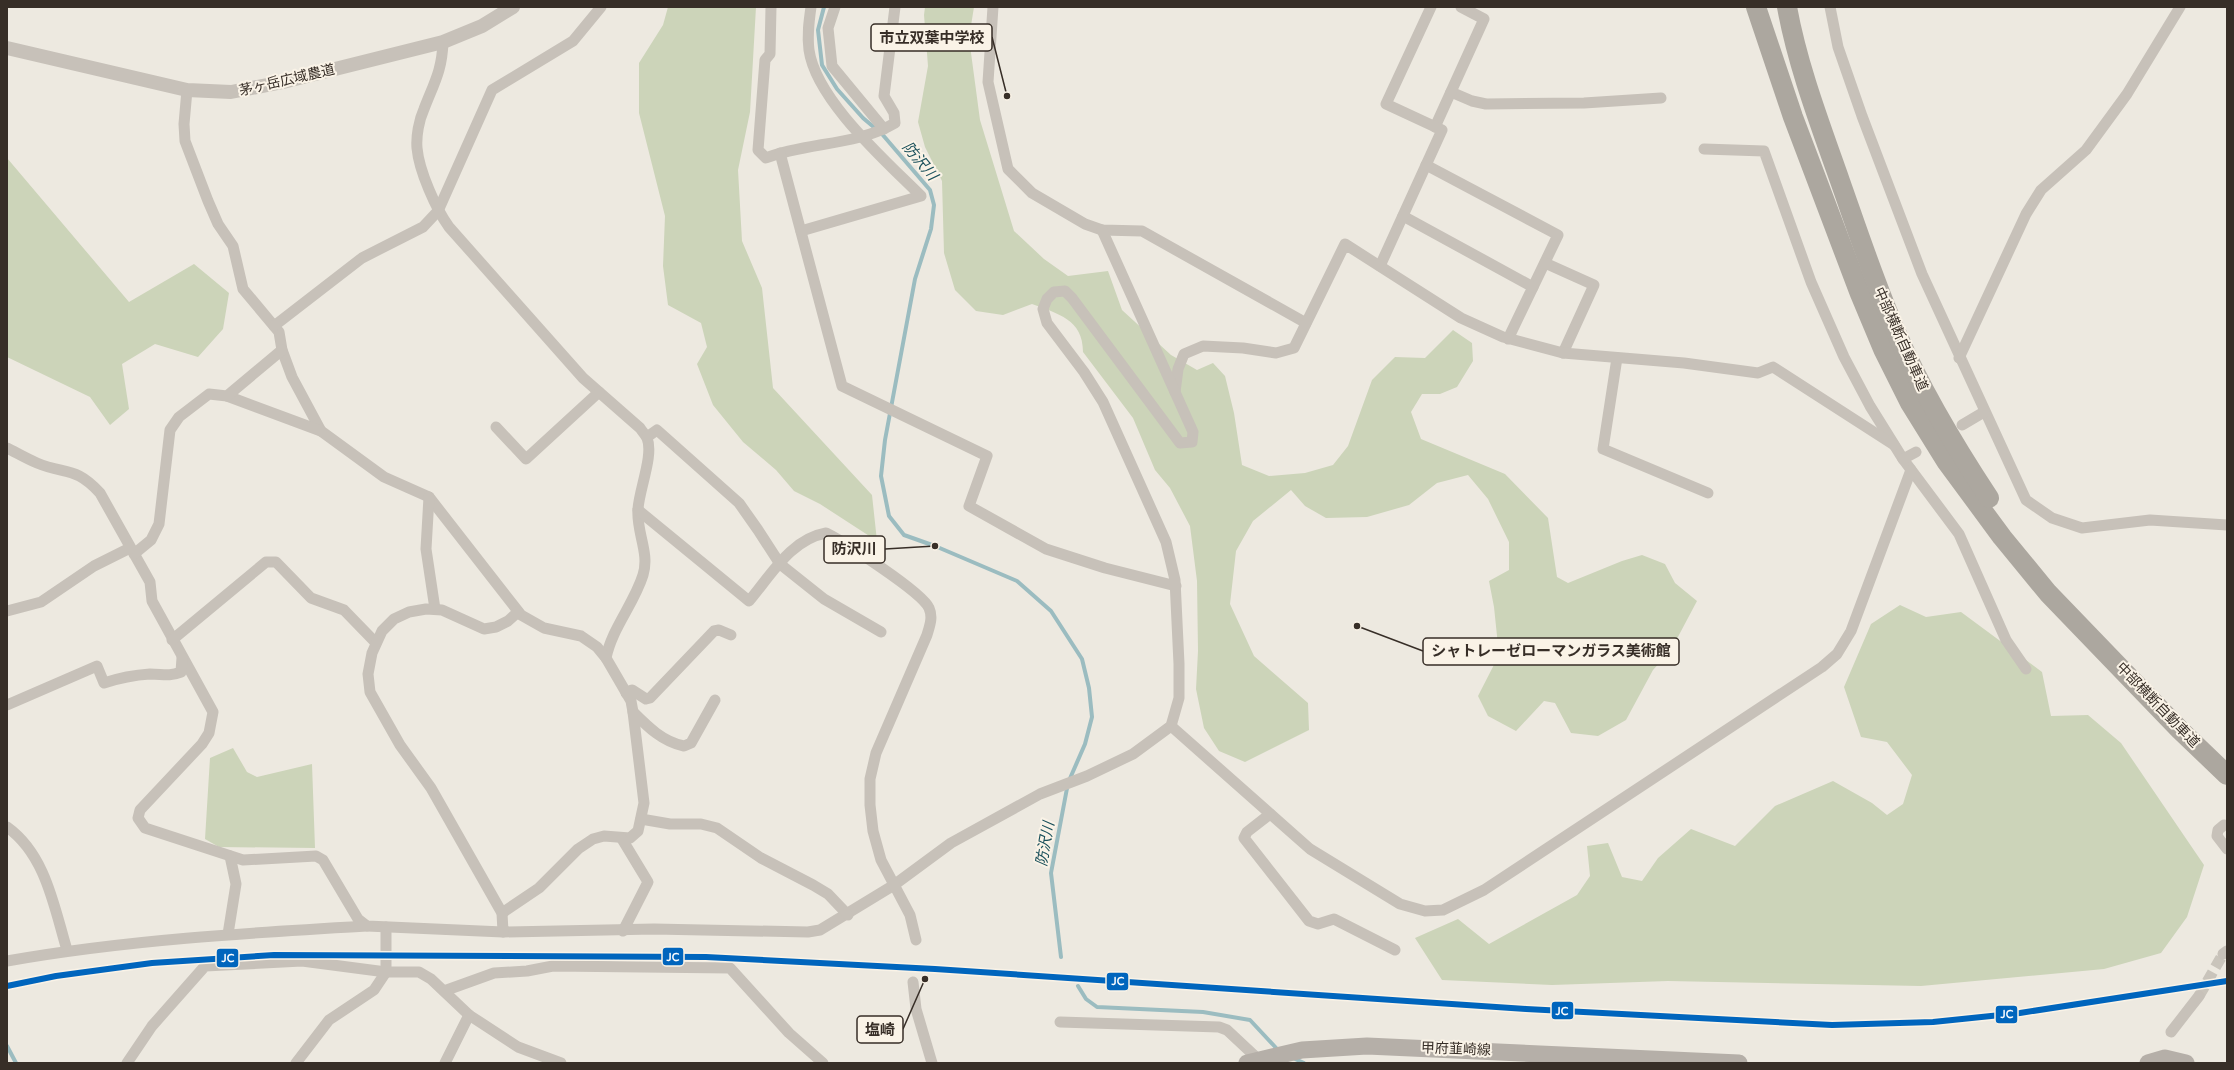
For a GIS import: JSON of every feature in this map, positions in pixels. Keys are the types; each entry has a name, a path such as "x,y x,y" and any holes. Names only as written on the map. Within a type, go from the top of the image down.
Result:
{"highway":[{"path":"1756,7 1769,44"},
{"path":"1761,7 1769,44"},
{"name":"中部横断自動車道","path":"1787,7 1793,39 1816,112 1877,284 1897,335 1924,390 1959,452 2011,531 2090,634"},
{"name":"中部横断自動車道","path":"1769,44 1793,117 1860,294 1883,349 1910,403 1946,461 2002,537 2048,593 2090,634 2180,730 2227,775"}],"main road":[{"name":"甲府韮崎線","path":"1258,1060 1302,1050 1368,1046 1738,1063"},
{"path":"2148,1063 2165,1058 2186,1063"}],"street":[{"name":"茅ヶ岳広域農道","path":"7,48 187,90 231,92 252,89 443,42 482,26 513,7"},
{"path":"274,326 362,258 423,227 438,211 492,90 573,42 601,7"},
{"path":"771,7 770,54 765,60 758,150 766,158 780,152 865,136 895,123 894,113 884,96 895,7"},
{"path":"801,231 921,196 832,98 817,74 809,51 808,34 811,7"},
{"path":"835,7 828,28 832,66 883,129"},
{"path":"993,7 989,39 988,82 1008,169 1032,193 1085,224 1102,230 1142,231 1306,323"},
{"path":"1380,266 1442,130 1386,104 1431,7"},
{"path":"1435,127 1484,19 1461,7"},
{"path":"1830,7 1838,47 1862,116 1922,274 1959,358 2026,500 2052,518 2082,528 2150,520 2227,525"},
{"path":"1959,358 2026,214 2040,190 2086,150 2127,94 2180,7"},
{"path":"443,42 442,59 438,76 423,110 417,148 438,211 450,227 583,378 640,428 647,437 649,449 638,510 638,527 646,562 643,576 609,645 606,658"},
{"path":"187,90 184,124 185,141 218,224 233,246 243,289 279,332 282,350 292,377 321,431"},
{"path":"1451,92 1472,101 1486,104 1584,103 1661,98"},
{"path":"1704,149 1764,150 1811,282 1835,337 1870,406 1894,445 1959,534 2006,640 2026,669"},
{"path":"780,152 842,386 880,406 987,456 969,506 1046,549 1105,568 1176,586"},
{"path":"1426,165 1558,236 1508,339"},
{"path":"1403,216 1533,287"},
{"path":"7,961 66,950 228,934 367,926 503,932 753,930 808,932 820,930 848,915 894,885 951,843 1040,794 1088,776 1133,754 1171,726 1179,698 1176,586 1166,542 1103,402 1084,372 1047,323 1042,309 1047,299 1054,292 1065,291 1072,298 1180,443 1192,442 1193,432 1102,230"},
{"path":"1175,393 1178,369 1184,354 1203,346 1243,348 1276,353 1294,348 1345,244 1461,318 1508,339 1563,353 1758,373 1774,367 1894,445"},
{"path":"1545,263 1594,285 1563,353"},
{"path":"227,396 282,350"},
{"path":"1617,358 1603,449 1708,493"},
{"path":"496,427 526,459 599,392"},
{"path":"7,611 41,602 94,566 132,551 151,540 159,524 170,430 179,417 209,394 227,396 321,431 384,477 429,497 518,612 530,622 544,628 581,636 597,646 606,658 631,701 644,803 638,831 630,838 622,839 604,836 593,839 578,850 539,888 502,913"},
{"path":"1962,425 1984,412"},
{"path":"647,437 657,430 739,503 780,564 824,599 881,632"},
{"path":"7,448 38,464 66,470 88,481 100,493 150,582 152,601 172,640 213,712 211,728 202,744 140,810 138,818 145,828 243,860 316,856 323,860 358,919 367,926"},
{"path":"1903,459 1916,452"},
{"path":"1171,726 1310,849 1400,904 1425,911 1443,910 1484,890 1822,667 1837,654 1851,632 1911,470"},
{"path":"429,497 426,549 435,609"},
{"path":"638,510 750,601 800,542 812,535 826,533 907,587 928,607 931,619 927,635 876,753 870,779 870,806 873,831 881,860 910,915 916,940"},
{"path":"172,640 266,562 271,561 276,562 311,598 344,610 376,643"},
{"path":"503,932 502,913 431,788 400,745 370,692 368,674 372,653 382,631 394,619 409,612 435,609 442,610 484,629 496,627 508,621 518,612"},
{"path":"626,693 632,690 646,699 650,698 714,631 719,630 731,636"},
{"path":"7,705 97,666 104,683 125,677 152,674 170,676 181,672 182,658"},
{"path":"633,712 647,726 667,740 684,746 691,743 714,700"},
{"path":"1270,814 1247,832 1244,838 1309,921 1318,924 1334,919 1395,950"},
{"path":"641,819 670,824 701,824 717,828 761,858 813,884 828,894 848,915"},
{"path":"2224,825 2218,830 2217,836 2227,850"},
{"path":"7,827 17,834 30,849 48,883 66,950"},
{"path":"622,839 648,882 623,931"},
{"path":"228,934 236,884 230,856"},
{"path":"296,1063 329,1020 374,990 386,972 386,927"},
{"path":"127,1063 152,1026 205,966 302,962 386,972 419,972 444,991 469,1015 518,1047 561,1063"},
{"path":"444,991 494,973 527,971 553,966 730,968 789,1033 821,1059 823,1063"},
{"path":"913,982 916,1009 932,1063"},
{"path":"2171,1032 2199,996"},
{"path":"445,1063 469,1015"},
{"path":"1060,1022 1219,1027 1227,1030 1258,1060"}],"green space":[{"path":"668,7 756,7 750,112 738,170 742,241 762,288 773,388 872,495 877,541 820,504 794,491 776,470 743,442 713,405 697,364 707,347 701,323 668,305 663,266 665,216 639,113 639,63 663,25"},
{"path":"925,7 974,7 969,38 980,120 1014,231 1044,259 1068,276 1108,271 1122,310 1171,355 1197,370 1213,363 1225,376 1234,413 1242,465 1269,476 1305,473 1333,465 1348,446 1372,380 1395,357 1425,358 1453,330 1472,343 1473,361 1457,387 1440,394 1422,394 1411,412 1421,439 1505,474 1548,518 1557,577 1568,583 1622,561 1642,555 1665,564 1675,583 1697,601 1671,650 1653,670 1626,720 1598,736 1571,733 1555,703 1544,701 1516,731 1488,716 1478,696 1499,655 1494,607 1489,581 1509,570 1509,542 1488,499 1468,475 1437,483 1409,505 1367,517 1326,518 1305,506 1291,490 1253,521 1236,551 1230,604 1254,656 1308,703 1309,730 1245,762 1219,751 1204,728 1196,689 1198,651 1197,581 1190,526 1170,488 1155,470 1133,418 1083,352 1079,332 1067,319 1032,304 1003,315 976,311 955,290 944,253 942,181 925,147 918,122 928,66 924,15"},
{"path":"7,158 129,302 194,264 229,293 223,329 198,357 155,344 122,364 129,409 110,425 90,397 7,357"},
{"path":"1900,605 1926,617 1961,612 2042,672 2051,716 2088,715 2121,743 2204,865 2187,917 2161,953 2104,969 1921,986 1668,981 1552,985 1442,980 1415,938 1458,919 1489,944 1577,895 1590,876 1587,846 1608,843 1622,877 1642,881 1658,858 1691,829 1735,846 1775,806 1833,781 1872,803 1887,815 1903,804 1912,775 1887,742 1861,737 1844,687 1871,624"},
{"path":"233,748 247,772 257,777 312,764 315,848 219,847 205,839 210,758"}],"waterway":[{"name":"防沢川","path":"824,7 818,30 822,65 837,89 863,118 882,134 930,190 934,205 931,229 915,279 885,440 881,476 889,516 904,535 935,546 1017,581 1051,611 1082,659 1089,688 1092,717 1085,744 1068,783 1051,873 1061,957"},
{"name":"防沢川","path":"1078,986 1086,999 1097,1007 1203,1012 1250,1020 1278,1050"},
{"path":"7,1046 16,1063"},
{"name":"防沢川","path":"1293,1058 1304,1063"}],"tunnel":[{"path":"2199,996 2223,954"}],"transit line":[{"name":"JC","path":"7,986 56,976 152,963 274,955 706,957 935,969 1526,1009 1832,1025 1933,1022 2020,1013 2227,981"}],"place":[{"name":"市立双葉中学校","path":"1007,96"},
{"name":"防沢川","path":"935,546"},
{"name":"シャトレーゼローマンガラス美術館","path":"1357,626"},
{"name":"塩崎","path":"925,979"}]}
